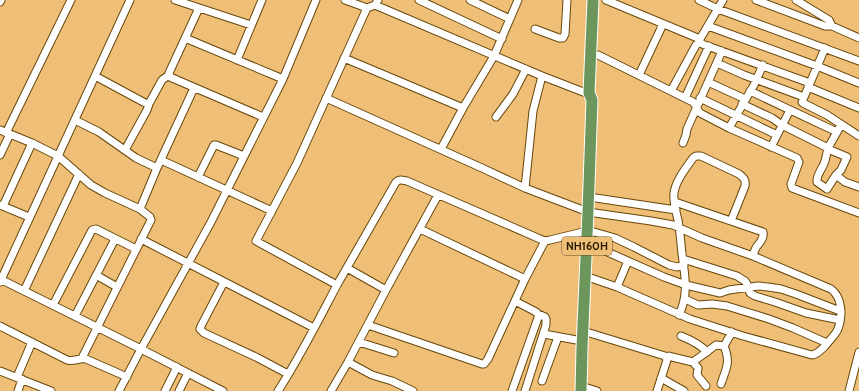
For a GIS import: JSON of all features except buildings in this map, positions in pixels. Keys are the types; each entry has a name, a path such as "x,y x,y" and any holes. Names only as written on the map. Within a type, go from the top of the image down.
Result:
{"highway":[{"name":"NH160H","path":"581,389 594,54 593,0"},
{"name":"NH160H","path":"594,54 601,0"}],"street":[{"path":"0,155 6,132 71,0"},
{"path":"130,0 0,280 53,305 223,391"},
{"path":"175,0 251,25"},
{"path":"236,60 262,0"},
{"path":"120,391 141,349 211,222 283,79 316,0"},
{"path":"345,0 367,8"},
{"path":"419,0 502,39"},
{"path":"470,0 510,19"},
{"path":"441,150 463,108 494,56 518,0"},
{"path":"535,29 559,38 563,38 565,34 567,0"},
{"path":"606,0 700,40 702,44 762,65 859,108"},
{"path":"698,0 718,9 859,61"},
{"path":"671,91 723,0"},
{"path":"756,0 825,26 832,26 859,38"},
{"path":"796,0 829,20 832,26"},
{"path":"337,285 256,241 297,163 367,8 377,3 494,56 592,97"},
{"path":"126,150 162,80 169,75 199,8"},
{"path":"639,75 663,24"},
{"path":"708,26 859,83"},
{"path":"185,38 283,79"},
{"path":"685,98 709,46"},
{"path":"825,48 802,102 823,113 859,136"},
{"path":"683,143 687,129 700,98 722,51"},
{"path":"594,54 693,102 697,106 700,113 729,128 797,158 799,162 791,184 792,188 859,213"},
{"path":"344,58 463,108"},
{"path":"717,63 804,97"},
{"path":"729,128 750,91 762,65"},
{"path":"496,116 513,94 526,69"},
{"path":"169,75 173,79 263,117"},
{"path":"95,76 149,104"},
{"path":"525,188 533,111 542,76"},
{"path":"708,82 744,101 782,125 828,148 847,157 841,170 836,175 828,189 816,181 825,161 828,148 842,125"},
{"path":"140,209 194,88"},
{"path":"750,91 837,132"},
{"path":"326,98 525,188 588,212 673,225 702,238 753,256 831,289 835,292 839,301 840,320 836,332 817,353 812,355 690,319 617,287 585,276"},
{"path":"700,98 777,135"},
{"path":"771,147 790,110"},
{"path":"75,120 99,132 136,158 157,168"},
{"path":"6,132 58,156 91,185 140,209 151,218 82,358"},
{"path":"29,217 2,206 32,143"},
{"path":"198,177 214,145 244,156"},
{"path":"679,315 685,300 686,285 674,192 678,180 696,156 701,156 739,174 744,178 746,182 745,186 731,221"},
{"path":"161,160 272,211"},
{"path":"24,291 79,174"},
{"path":"836,175 845,182 859,187"},
{"path":"278,391 396,182 399,180 407,181 540,240 545,241 587,231 594,232 616,238 669,265 677,267 683,262"},
{"path":"331,391 438,195"},
{"path":"589,197 676,210"},
{"path":"675,202 763,232 763,238 756,247 753,256"},
{"path":"53,305 92,230 96,229 136,249"},
{"path":"420,229 525,279"},
{"path":"75,316 115,239"},
{"path":"141,240 314,328"},
{"path":"368,325 484,364 488,359 525,279 545,241"},
{"path":"587,243 686,285 722,293 729,290 758,286 781,289 840,311"},
{"path":"617,287 628,261"},
{"path":"683,262 737,276 745,281 750,293 755,296 806,313 840,320"},
{"path":"347,268 386,290"},
{"path":"96,275 117,287"},
{"path":"224,282 200,326 200,329 204,333 256,357 288,374"},
{"path":"722,293 724,297 724,306"},
{"path":"685,300 698,305 708,304 724,306 778,322 827,343"},
{"path":"515,301 538,314 545,316 546,319 544,334 525,391"},
{"path":"512,391 539,315 538,314"},
{"path":"0,326 70,361 82,358 86,359 127,377"},
{"path":"724,346 732,332"},
{"path":"544,334 558,337 582,336 665,356 666,358 670,356 693,362 698,368 697,375 706,386"},
{"path":"681,336 695,342 707,352"},
{"path":"542,381 558,337"},
{"path":"18,391 20,378 32,342"},
{"path":"359,342 394,353"},
{"path":"693,362 716,345 724,346"},
{"path":"721,384 728,362 724,346"},
{"path":"849,391 859,352"},
{"path":"657,391 667,360 666,358"},
{"path":"348,362 372,375 392,381 413,391"},
{"path":"165,391 177,367"},
{"path":"0,371 51,391"},
{"path":"179,391 188,373"},
{"path":"661,378 684,391"},
{"path":"581,389 597,391"}]}
